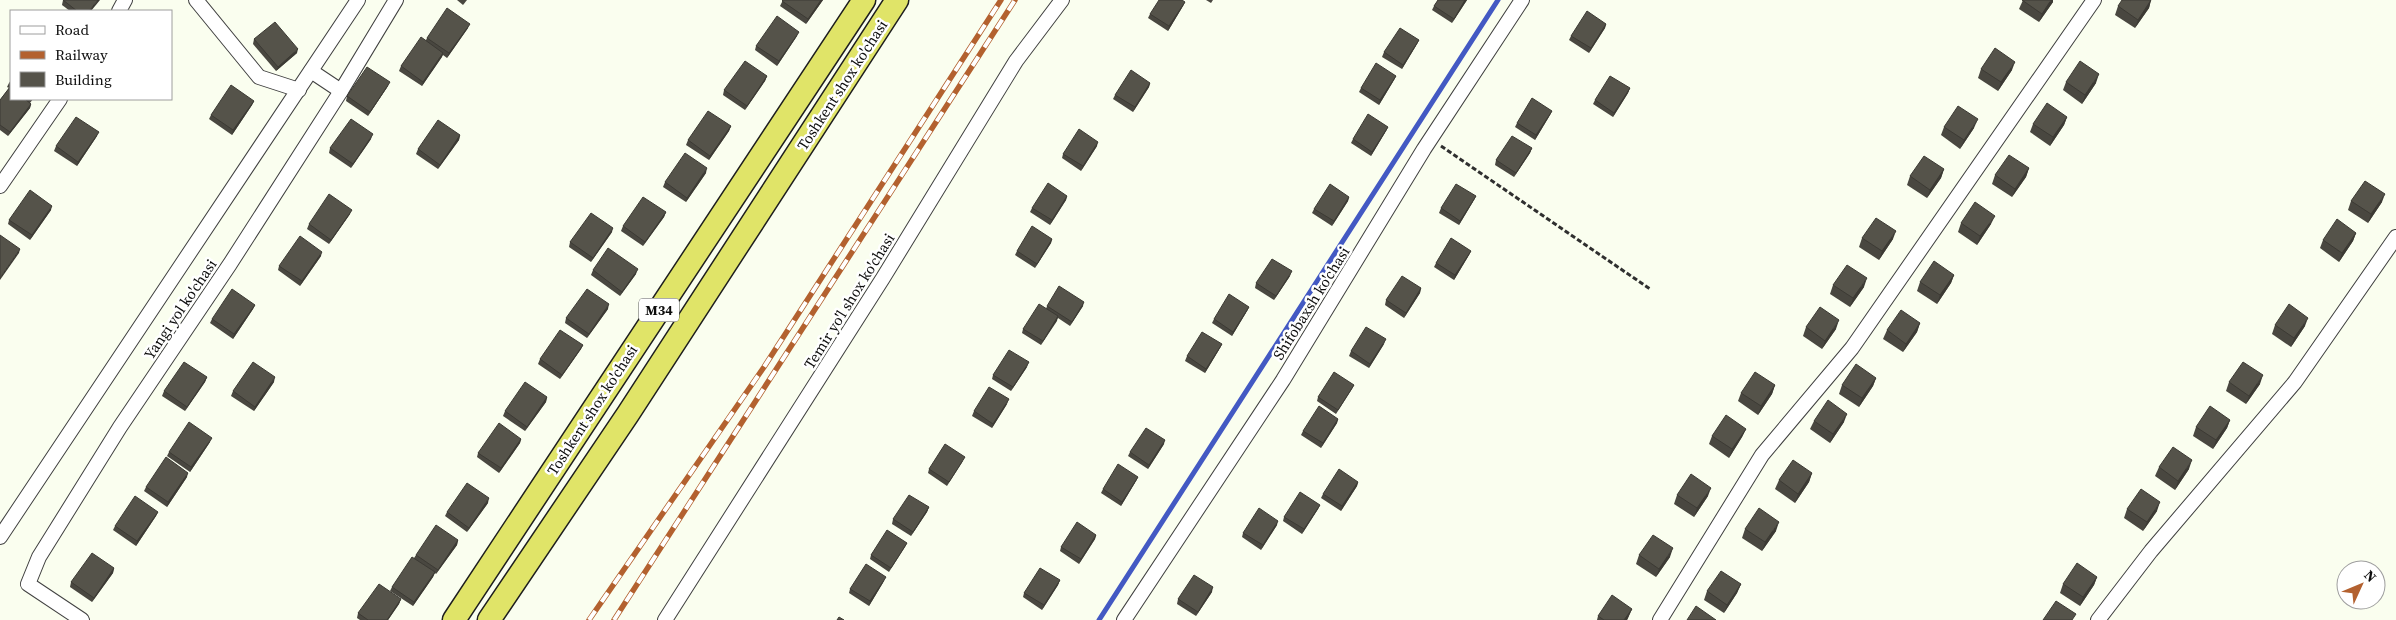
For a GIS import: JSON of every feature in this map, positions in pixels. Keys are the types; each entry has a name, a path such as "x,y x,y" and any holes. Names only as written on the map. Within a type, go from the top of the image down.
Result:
{"highway":[{"name":"Toshkent shox ko'chasi","path":"454,620 864,0"},
{"name":"Toshkent shox ko'chasi","path":"489,620 628,414 897,0"}],"street":[{"path":"196,0 259,78 299,90"},
{"path":"0,537 358,0"},
{"name":"Yangi yol ko'chasi","path":"82,620 28,584 39,557 120,427 230,264 341,91 396,0"},
{"name":"Temir yo'l shox ko'chasi","path":"665,620 884,278 1016,61 1062,0"},
{"name":"Shifobaxsh ko'chasi","path":"1124,620 1283,380 1431,138 1522,0"},
{"path":"1660,620 1762,455 1852,348 2094,0"},
{"path":"312,71 341,91"},
{"path":"0,186 59,100"},
{"path":"2098,620 2151,551 2295,382 2396,237"}],"path":[{"path":"1431,138 1650,289"}],"building":[{"path":"63,0 98,0 90,10 76,10"},
{"path":"783,0 821,0 808,19"},
{"path":"1159,0 1182,0 1185,2 1169,26 1150,14"},
{"path":"1438,0 1465,0 1454,19 1434,6"},
{"path":"2022,0 2051,0 2042,14"},
{"path":"2122,0 2151,0 2138,20 2118,6"},
{"path":"447,8 470,24 449,53 427,38"},
{"path":"1587,11 1606,24 1591,48 1571,36"},
{"path":"777,16 799,32 779,61 756,46"},
{"path":"275,22 298,49 278,67 254,39"},
{"path":"1400,28 1419,40 1403,65 1384,52"},
{"path":"421,37 443,53 423,82 401,66"},
{"path":"1995,48 2015,62 2001,82 1981,69"},
{"path":"745,61 767,76 747,106 724,90"},
{"path":"2080,61 2099,74 2085,95 2066,82"},
{"path":"1376,63 1396,76 1380,100 1361,88"},
{"path":"367,67 390,82 370,112 347,96"},
{"path":"1131,70 1150,83 1135,107 1115,95"},
{"path":"1610,76 1630,88 1614,113 1595,100"},
{"path":"231,85 254,101 233,130 211,115"},
{"path":"10,87 10,100 26,100 31,104 10,132 0,125 0,100"},
{"path":"1532,98 1552,111 1536,135 1517,123"},
{"path":"2047,103 2067,117 2053,137 2033,124"},
{"path":"1958,106 1978,119 1964,140 1944,127"},
{"path":"708,111 731,126 710,156 688,140"},
{"path":"1368,114 1388,127 1372,152 1353,139"},
{"path":"76,117 99,132 78,162 56,146"},
{"path":"351,119 373,134 353,164 330,148"},
{"path":"438,120 460,135 440,165 418,149"},
{"path":"1079,129 1098,142 1083,166 1063,154"},
{"path":"1512,136 1532,148 1516,173 1496,160"},
{"path":"685,153 707,168 687,198 665,182"},
{"path":"2009,155 2029,168 2015,189 1995,175"},
{"path":"1924,156 1944,169 1930,190 1910,176"},
{"path":"2365,181 2385,194 2371,214 2351,201"},
{"path":"1048,183 1067,196 1052,220 1032,208"},
{"path":"1330,184 1349,197 1334,221 1314,209"},
{"path":"1456,184 1476,196 1460,221 1441,208"},
{"path":"30,190 52,206 32,235 9,220"},
{"path":"329,194 352,210 331,240 309,224"},
{"path":"643,197 666,212 645,242 623,226"},
{"path":"1975,202 1995,216 1980,236 1961,223"},
{"path":"591,213 613,228 593,258 570,242"},
{"path":"1876,218 1896,231 1882,251 1862,238"},
{"path":"2337,219 2356,233 2342,253 2323,240"},
{"path":"1032,226 1052,239 1037,264 1017,251"},
{"path":"0,235 20,249 0,278"},
{"path":"300,236 322,252 302,281 279,266"},
{"path":"1451,238 1471,251 1455,275 1436,263"},
{"path":"608,248 638,269 622,292 593,270"},
{"path":"1272,259 1292,271 1276,296 1256,283"},
{"path":"1934,261 1954,275 1940,295 1920,282"},
{"path":"1847,265 1867,278 1853,298 1833,285"},
{"path":"1402,276 1421,288 1406,313 1386,300"},
{"path":"1059,286 1084,302 1072,322 1047,306"},
{"path":"232,289 255,305 234,334 212,319"},
{"path":"587,289 609,304 589,334 566,318"},
{"path":"1229,294 1249,307 1233,332 1214,319"},
{"path":"1039,304 1058,316 1043,341 1023,329"},
{"path":"2289,304 2308,318 2294,338 2275,325"},
{"path":"1820,307 1839,320 1825,341 1806,327"},
{"path":"1901,310 1920,323 1906,344 1887,330"},
{"path":"1366,327 1386,339 1370,364 1351,351"},
{"path":"560,330 583,345 562,375 540,359"},
{"path":"1202,332 1222,344 1206,369 1187,356"},
{"path":"1009,350 1029,362 1013,387 993,375"},
{"path":"184,362 207,377 187,407 164,391"},
{"path":"253,362 275,377 255,407 233,391"},
{"path":"2243,362 2263,375 2249,396 2229,382"},
{"path":"1856,364 1876,378 1862,398 1842,385"},
{"path":"1334,372 1354,385 1338,410 1318,397"},
{"path":"1755,372 1775,385 1761,406 1741,393"},
{"path":"525,382 547,397 527,427 505,411"},
{"path":"989,387 1009,399 993,424 974,411"},
{"path":"1828,400 1847,414 1833,434 1814,421"},
{"path":"1319,406 1338,419 1323,443 1303,431"},
{"path":"2210,406 2230,420 2216,440 2196,427"},
{"path":"1726,415 1746,429 1732,449 1712,436"},
{"path":"189,422 212,438 191,467 169,452"},
{"path":"499,423 521,439 501,468 478,453"},
{"path":"1146,428 1165,440 1149,465 1130,452"},
{"path":"945,444 965,457 949,482 929,469"},
{"path":"2173,447 2192,460 2178,481 2159,467"},
{"path":"166,457 188,473 168,502 146,487"},
{"path":"1793,460 1812,473 1798,494 1779,480"},
{"path":"1118,464 1138,477 1122,502 1103,489"},
{"path":"1339,469 1358,482 1342,506 1323,494"},
{"path":"1691,474 1711,488 1697,508 1677,495"},
{"path":"467,483 489,498 469,528 447,512"},
{"path":"2141,489 2160,502 2147,522 2127,509"},
{"path":"1300,492 1320,505 1304,529 1284,517"},
{"path":"909,495 929,507 913,532 893,519"},
{"path":"135,496 158,512 137,541 115,526"},
{"path":"1259,508 1278,521 1263,545 1243,533"},
{"path":"1759,508 1779,522 1765,542 1745,529"},
{"path":"1077,522 1096,535 1081,559 1061,547"},
{"path":"436,525 458,540 438,570 416,555"},
{"path":"887,530 907,543 891,568 871,555"},
{"path":"1653,535 1673,548 1659,569 1639,555"},
{"path":"92,553 114,568 94,598 71,582"},
{"path":"412,557 435,572 414,602 392,587"},
{"path":"2077,563 2097,577 2083,597 2063,584"},
{"path":"866,564 886,577 870,601 850,589"},
{"path":"1040,568 1060,580 1044,605 1024,593"},
{"path":"1721,571 1741,584 1727,605 1707,591"},
{"path":"1194,575 1213,587 1198,612 1178,599"},
{"path":"379,584 401,599 387,620 368,620 358,613"},
{"path":"1612,595 1632,609 1624,620 1604,620 1598,616"},
{"path":"2056,601 2076,614 2072,620 2043,620"},
{"path":"1696,606 1716,620 1687,620"}],"waterway":[{"path":"1099,620 1498,0"}],"railway":[{"path":"589,620 764,367 1001,0"},
{"path":"614,620 1015,0"}]}
